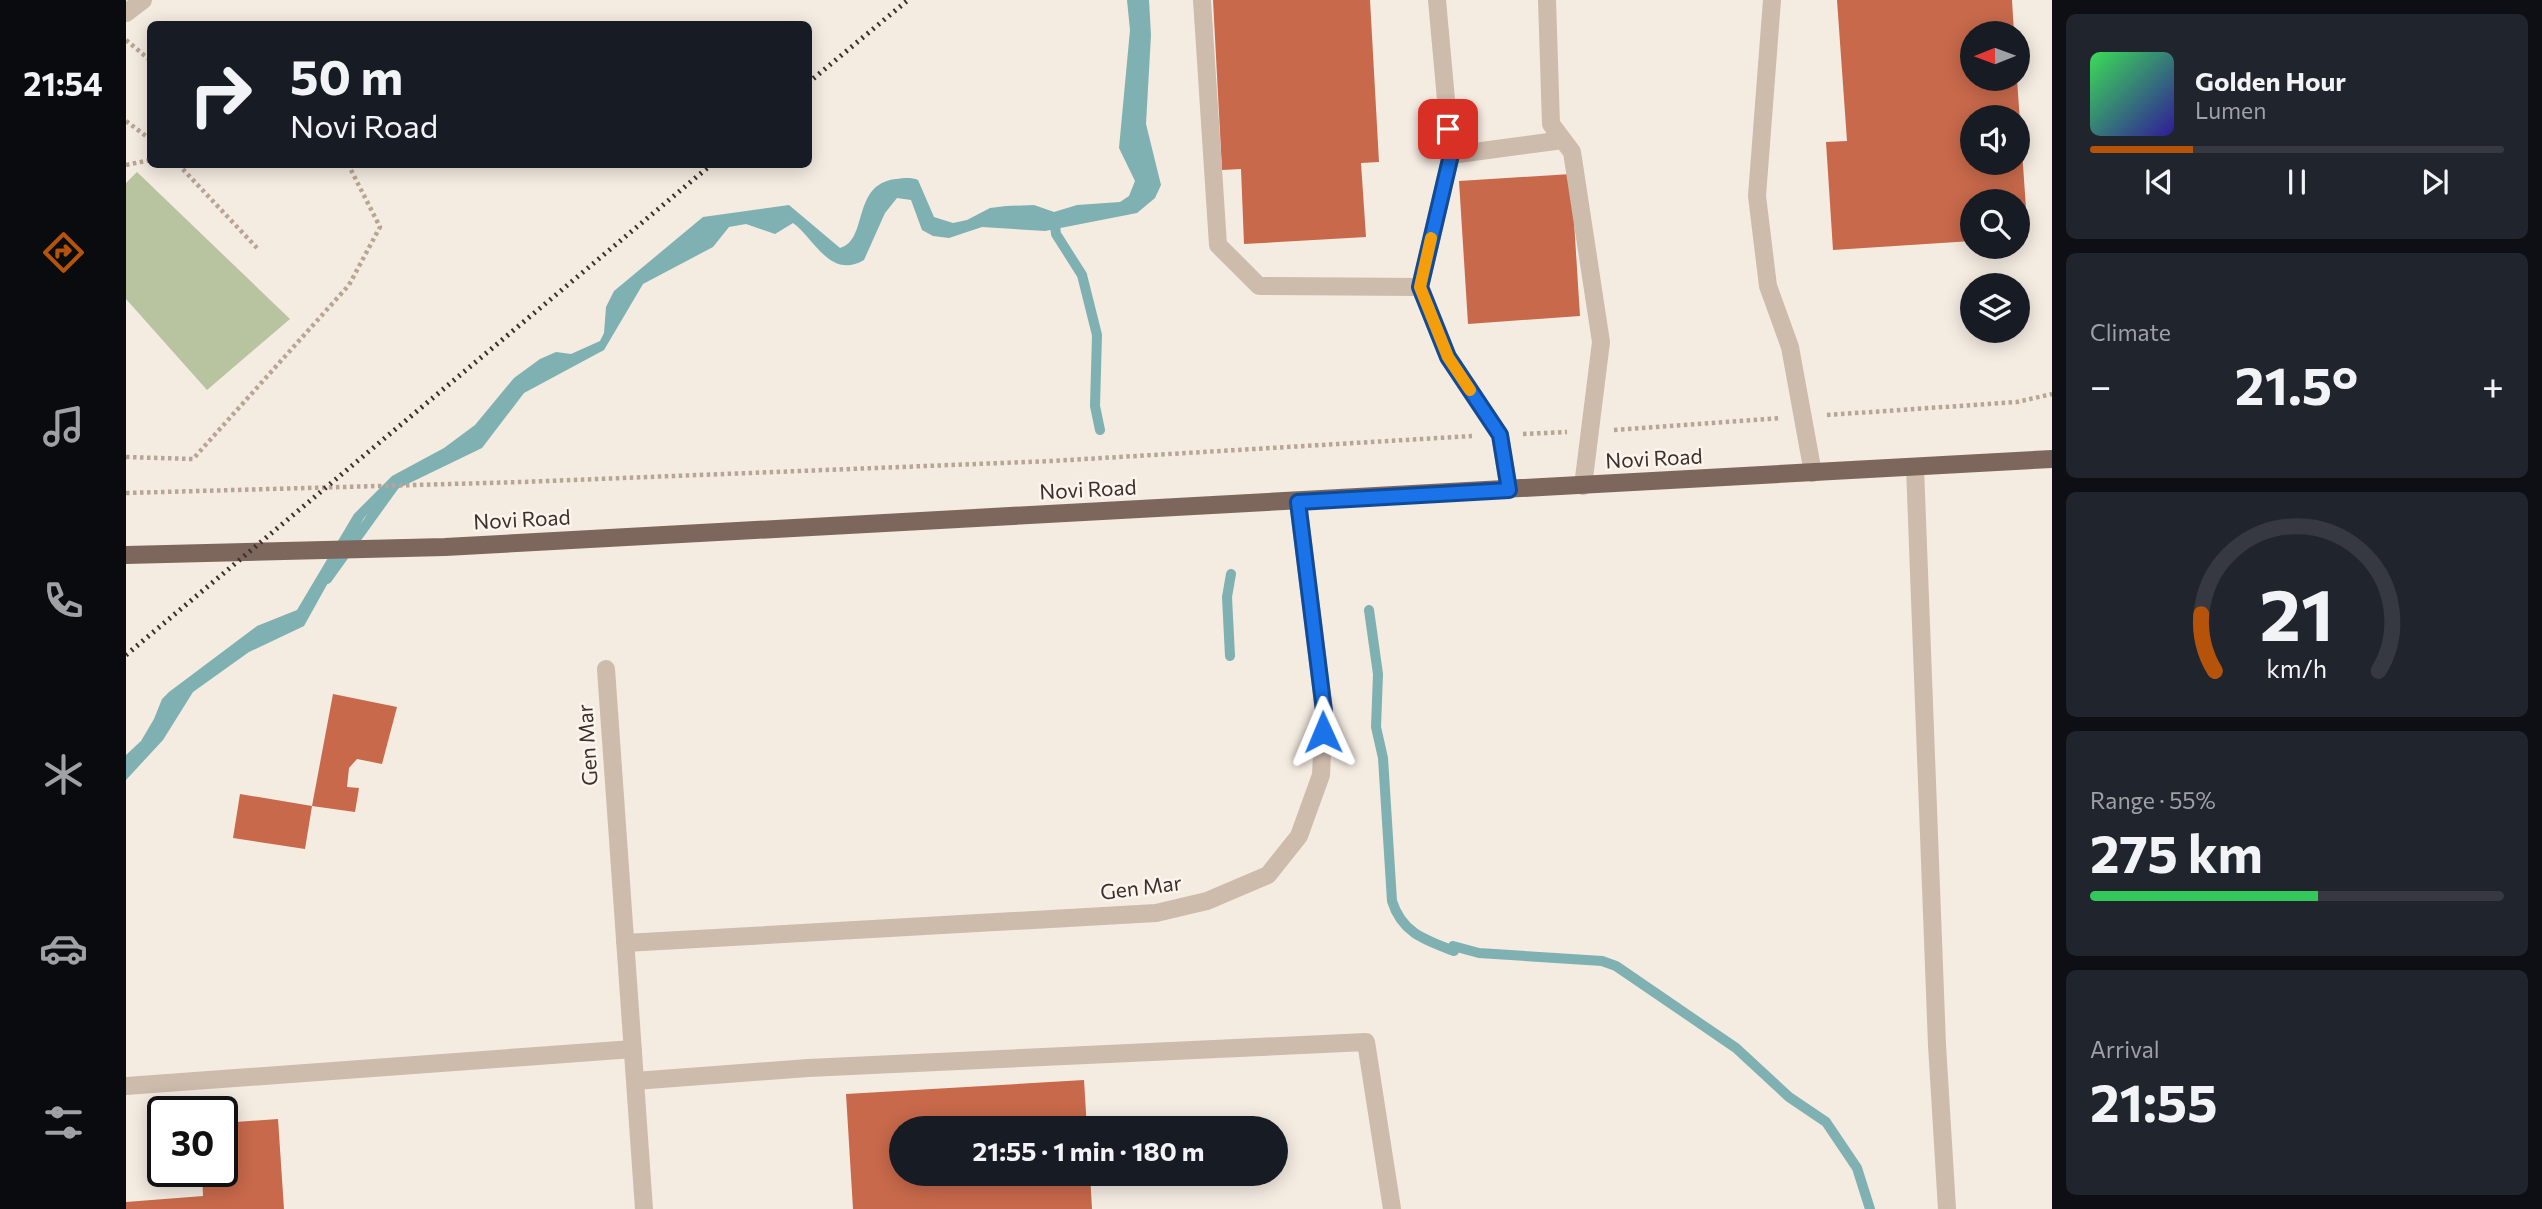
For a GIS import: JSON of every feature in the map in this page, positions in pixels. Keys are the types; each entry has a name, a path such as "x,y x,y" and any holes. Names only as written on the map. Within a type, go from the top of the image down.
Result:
{"main road":[{"name":"Novi Road","path":"126,555 445,547 2052,459"}],"street":[{"path":"126,13 143,0"},
{"path":"1202,0 1218,245 1259,286 1420,287"},
{"path":"1437,0 1451,155 1420,287 1448,357 1500,435 1509,490"},
{"path":"1547,0 1551,124 1572,152 1601,341 1583,486"},
{"path":"1772,0 1757,196 1768,286 1790,347 1805,416 1813,473"},
{"path":"1451,155 1563,140"},
{"path":"1915,467 1937,1045 1947,1209"},
{"name":"Gen Mar","path":"625,943 1156,913 1207,901 1268,875 1299,836 1321,775 1324,711 1298,502"},
{"name":"Gen Mar","path":"606,669 644,1209"},
{"path":"635,1081 808,1068 1366,1042 1392,1209"},
{"path":"126,1086 633,1049"}],"path":[{"path":"126,40 147,58"},
{"path":"126,121 147,137"},
{"path":"126,165 147,161"},
{"path":"182,168 257,248"},
{"path":"126,457 193,459 349,285 380,227 350,168"},
{"path":"126,493 522,482 1052,461 1588,431 2017,402 2052,394"}],"green space":[{"path":"137,172 290,319 207,390 126,299 126,183"}],"water":[{"path":"1127,0 1149,0 1151,35 1146,124 1161,185 1155,198 1137,213 1045,231 982,227 949,238 933,236 922,230 911,200 897,198 885,213 864,260 852,265 832,261 793,223 775,234 746,224 729,227 713,247 643,284 604,350 524,393 482,448 389,493 364,518 304,626 249,652 193,692 163,740 126,780 126,755 141,741 162,699 169,692 257,626 297,610 354,514 392,476 444,448 475,425 514,378 540,359 556,352 571,354 600,341 604,333 606,307 614,291 703,217 789,205 840,248 849,243 855,235 872,191 882,183 896,179 918,180 934,217 953,223 967,220 990,208 1034,205 1054,212 1077,205 1120,202 1129,196 1135,181 1119,148 1130,30"}],"building":[{"path":"1213,0 1370,0 1379,162 1361,163 1366,237 1244,244 1241,169 1222,170"},
{"path":"1837,0 2012,0 2013,21 1960,21 1960,91 2018,91 2019,105 1960,105 1960,175 2024,175 2025,189 1960,189 1960,242 1833,250 1826,142 1847,141"},
{"path":"1571,174 1580,316 1468,324 1459,181"},
{"path":"333,694 397,707 382,764 357,759 349,768 347,787 359,788 355,812 312,806"},
{"path":"240,794 312,806 305,849 233,838"},
{"path":"1084,1080 1086,1116 889,1116 889,1186 1091,1186 1092,1209 853,1209 846,1094"},
{"path":"278,1119 284,1209 126,1209 126,1202 203,1196 203,1187 238,1187 238,1122"}],"waterway":[{"path":"1054,217 1056,234 1082,275 1097,335 1095,406 1100,430"},
{"path":"327,579 394,486"},
{"path":"1230,656 1227,597 1231,574"},
{"path":"1369,610 1378,674 1376,727 1383,758 1392,901 1402,921 1424,939 1454,951 1453,946 1479,953 1602,961 1616,966 1736,1048 1789,1097 1826,1122 1857,1168 1870,1209"}],"railway":[{"path":"812,80 908,0"},
{"path":"126,655 707,168"}],"slow traffic":[{"path":"1431,238 1420,287 1448,357 1470,390"}],"route":[{"path":"1323,732 1324,711 1298,502 1509,490 1500,435 1448,357 1420,287 1451,155 1448,129"}]}
